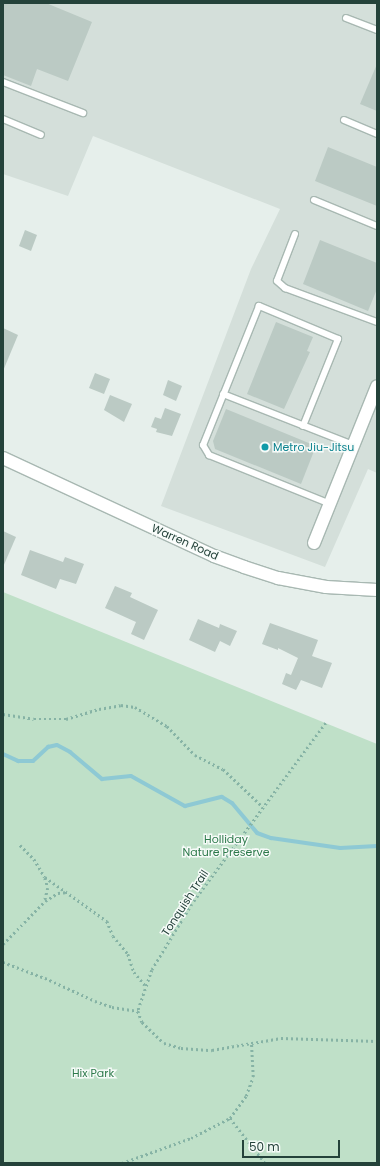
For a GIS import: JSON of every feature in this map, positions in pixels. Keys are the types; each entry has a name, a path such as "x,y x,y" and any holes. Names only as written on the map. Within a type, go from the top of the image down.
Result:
{"main road":[{"path":"314,543 377,386"},
{"name":"Warren Road","path":"3,458 214,556 244,567 278,578 319,585 377,590"}],"lane":[{"path":"346,18 377,30"},
{"path":"3,82 83,113"},
{"path":"3,119 41,135"},
{"path":"344,120 377,134"},
{"path":"314,200 377,226"},
{"path":"295,234 277,281 285,288 377,322"},
{"path":"303,426 338,340 259,306 203,445 209,455 330,504"},
{"path":"223,394 353,445"}],"path":[{"path":"3,714 66,719 121,705 135,707 167,726 195,755 223,769 263,808"},
{"name":"Tonquish Trail","path":"138,1011 145,984 192,904 326,723"},
{"path":"20,845 34,859 45,877 48,888 45,901"},
{"path":"45,877 69,892 107,921 113,936 128,954 134,972 145,984"},
{"path":"3,944 45,901 58,893 69,892"},
{"path":"3,962 45,978 95,1002 112,1007 138,1011 142,1022 164,1043 181,1048 212,1050 281,1038 377,1041"},
{"path":"122,1163 191,1138 230,1118 246,1096 253,1077 251,1044"},
{"path":"230,1118 265,1163"}],"shaded area":[{"path":"3,3 377,3 377,473 368,469 325,567 161,506 251,269 280,209 93,136 68,196 3,174"}],"green space":[{"name":"Holliday Nature Preserve","path":"3,592 377,744 377,1163 3,1163"}],"building":[{"path":"3,3 46,3 92,22 68,81 37,69 31,86 3,75"},
{"path":"377,64 377,111 360,104"},
{"path":"328,147 377,167 377,206 315,181"},
{"path":"25,230 37,235 31,251 19,246"},
{"path":"320,240 377,263 377,289 368,311 303,284"},
{"path":"276,322 313,337 307,351 310,352 284,409 247,394"},
{"path":"3,328 18,335 3,371"},
{"path":"95,373 110,379 104,394 89,388"},
{"path":"168,380 182,386 176,401 163,395"},
{"path":"110,395 132,404 124,422 104,410"},
{"path":"165,408 181,414 172,436 156,432 157,429 151,427 155,417 161,419"},
{"name":"Metro Jiu-Jitsu","path":"226,409 316,446 301,484 215,449 213,441"},
{"path":"3,531 16,537 3,567"},
{"path":"30,550 63,562 65,557 84,564 76,584 60,579 56,589 21,575"},
{"path":"115,586 132,593 130,597 158,610 144,640 131,634 136,622 105,608"},
{"path":"198,619 219,628 220,624 237,631 230,646 220,641 215,652 189,640"},
{"path":"270,623 318,640 312,656 332,663 322,688 301,680 296,690 282,684 286,673 291,675 298,658 278,648 278,650 262,644"}],"waterway":[{"path":"3,754 18,761 33,761 48,747 57,745 70,752 102,779 131,776 185,806 222,797 232,803 257,833 271,838 340,848 377,846"}],"place":[{"name":"Metro Jiu-Jitsu","path":"265,447"}],"park label":[{"name":"Hix Park","path":"93,1073"}]}
